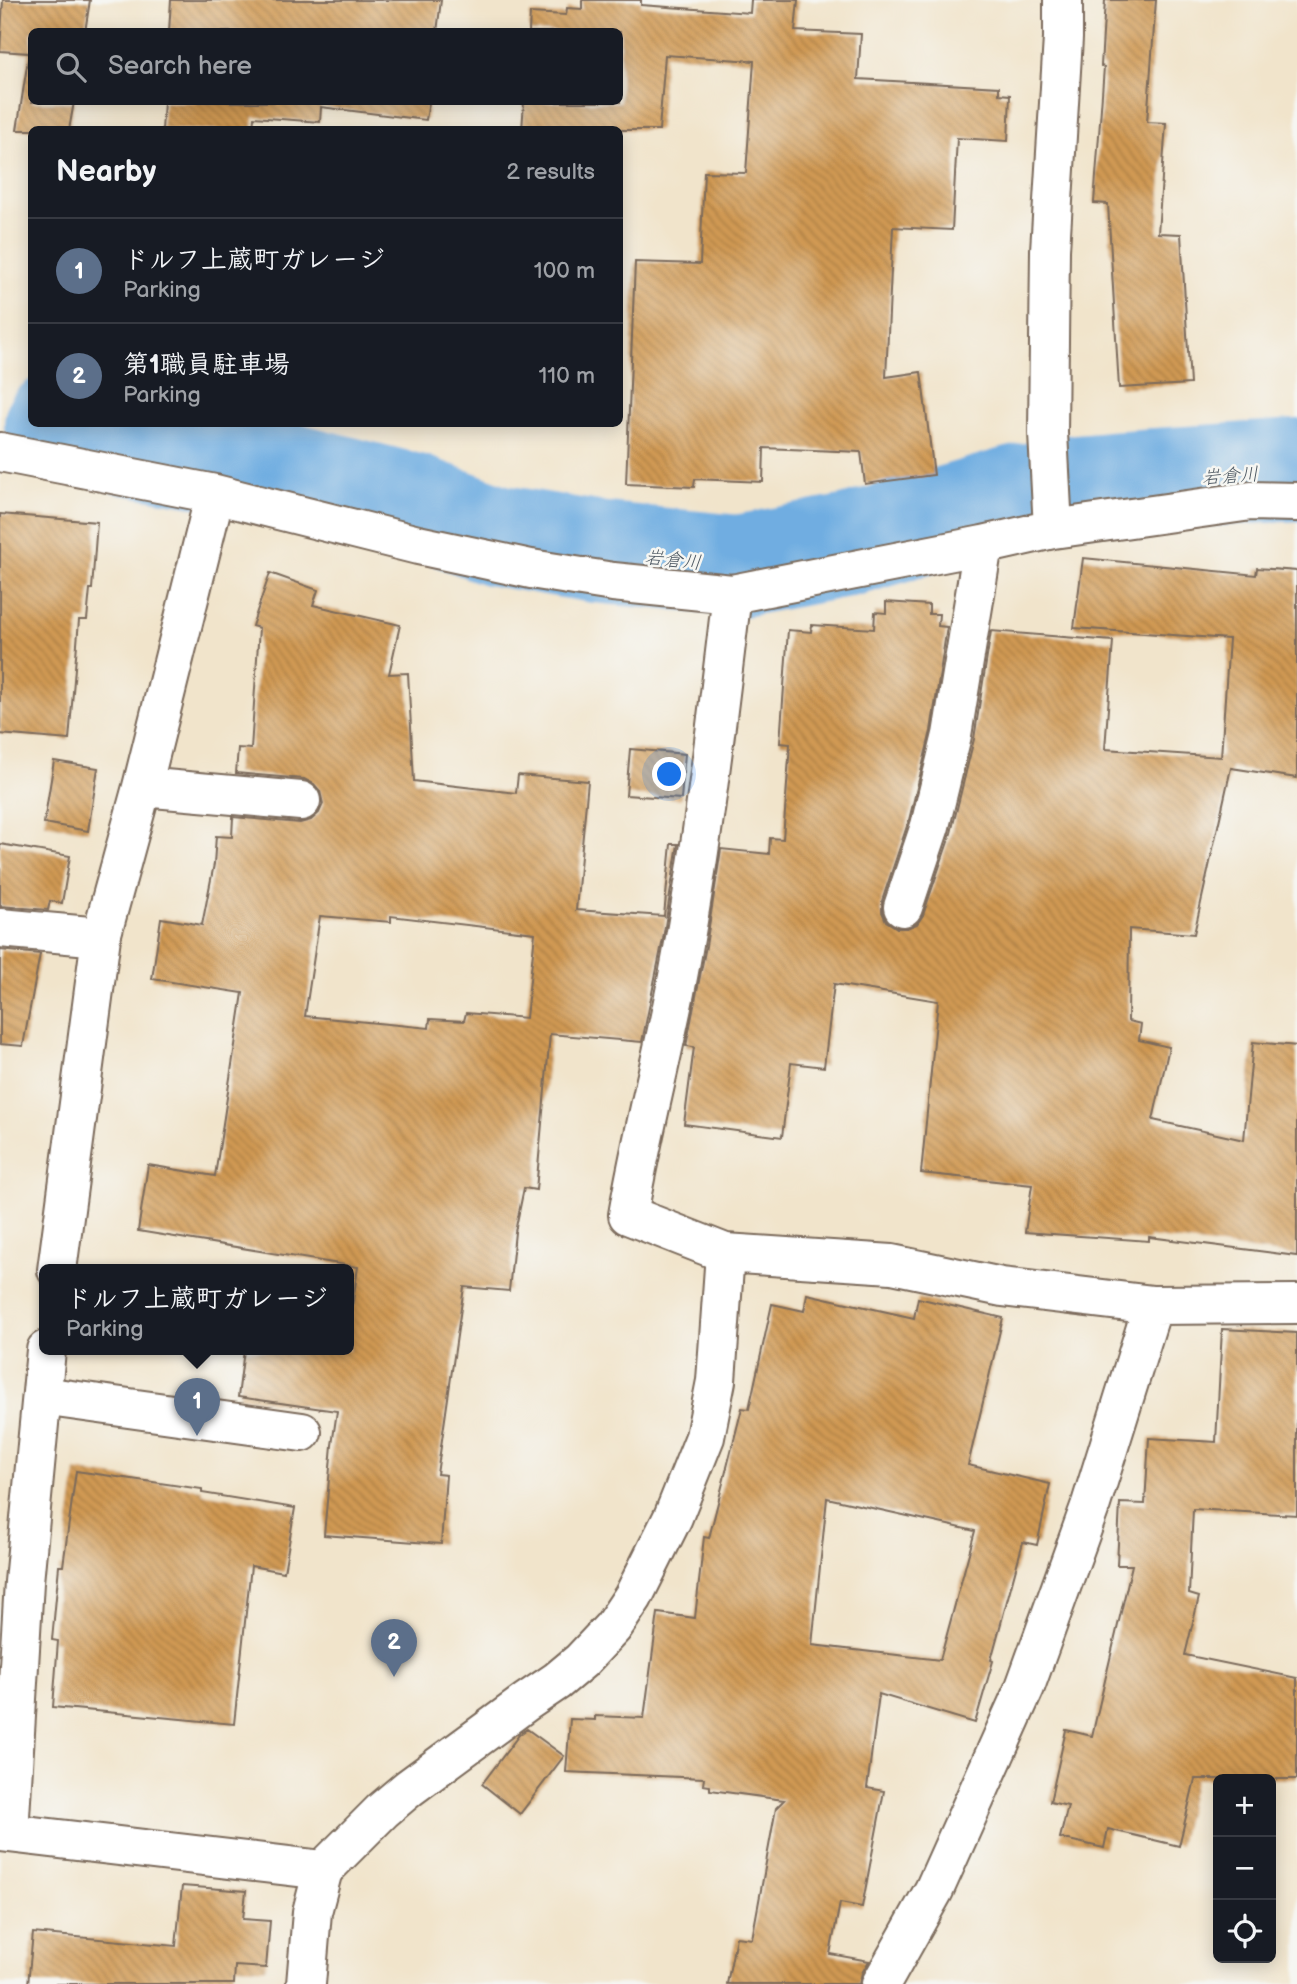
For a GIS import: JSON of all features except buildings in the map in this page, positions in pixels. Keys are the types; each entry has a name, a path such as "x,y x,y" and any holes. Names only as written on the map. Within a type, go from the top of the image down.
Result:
{"street":[{"path":"1053,526 1048,433 1050,250 1063,0"},
{"path":"0,452 215,494 418,545 531,569 613,582 732,594 983,545 1053,526 1251,501 1297,502"},
{"path":"58,1264 101,937 142,787 215,494"},
{"path":"903,907 930,826 952,734 983,545"},
{"path":"732,594 705,819 675,992 628,1215 725,1253 892,1264 1002,1287 1153,1305 1297,1304"},
{"path":"142,787 301,800"},
{"path":"0,928 101,937"},
{"path":"306,1984 312,1912 323,1870 409,1788 581,1661 613,1627 634,1597 673,1517 705,1437 716,1381 725,1253"},
{"path":"881,1984 934,1890 1025,1687 1091,1504 1153,1305"},
{"path":"46,1355 4,1833 323,1870"},
{"path":"42,1396 302,1432"}],"waterway":[{"name":"岩倉川","path":"66,427 131,445 269,468 415,505 496,535 595,552 739,566 851,545 1015,497 1066,486 1297,470"}],"place":[{"name":"ドルフ上蔵町ガレージ","path":"197,1436"},
{"name":"第1職員駐車場","path":"394,1677"}]}
